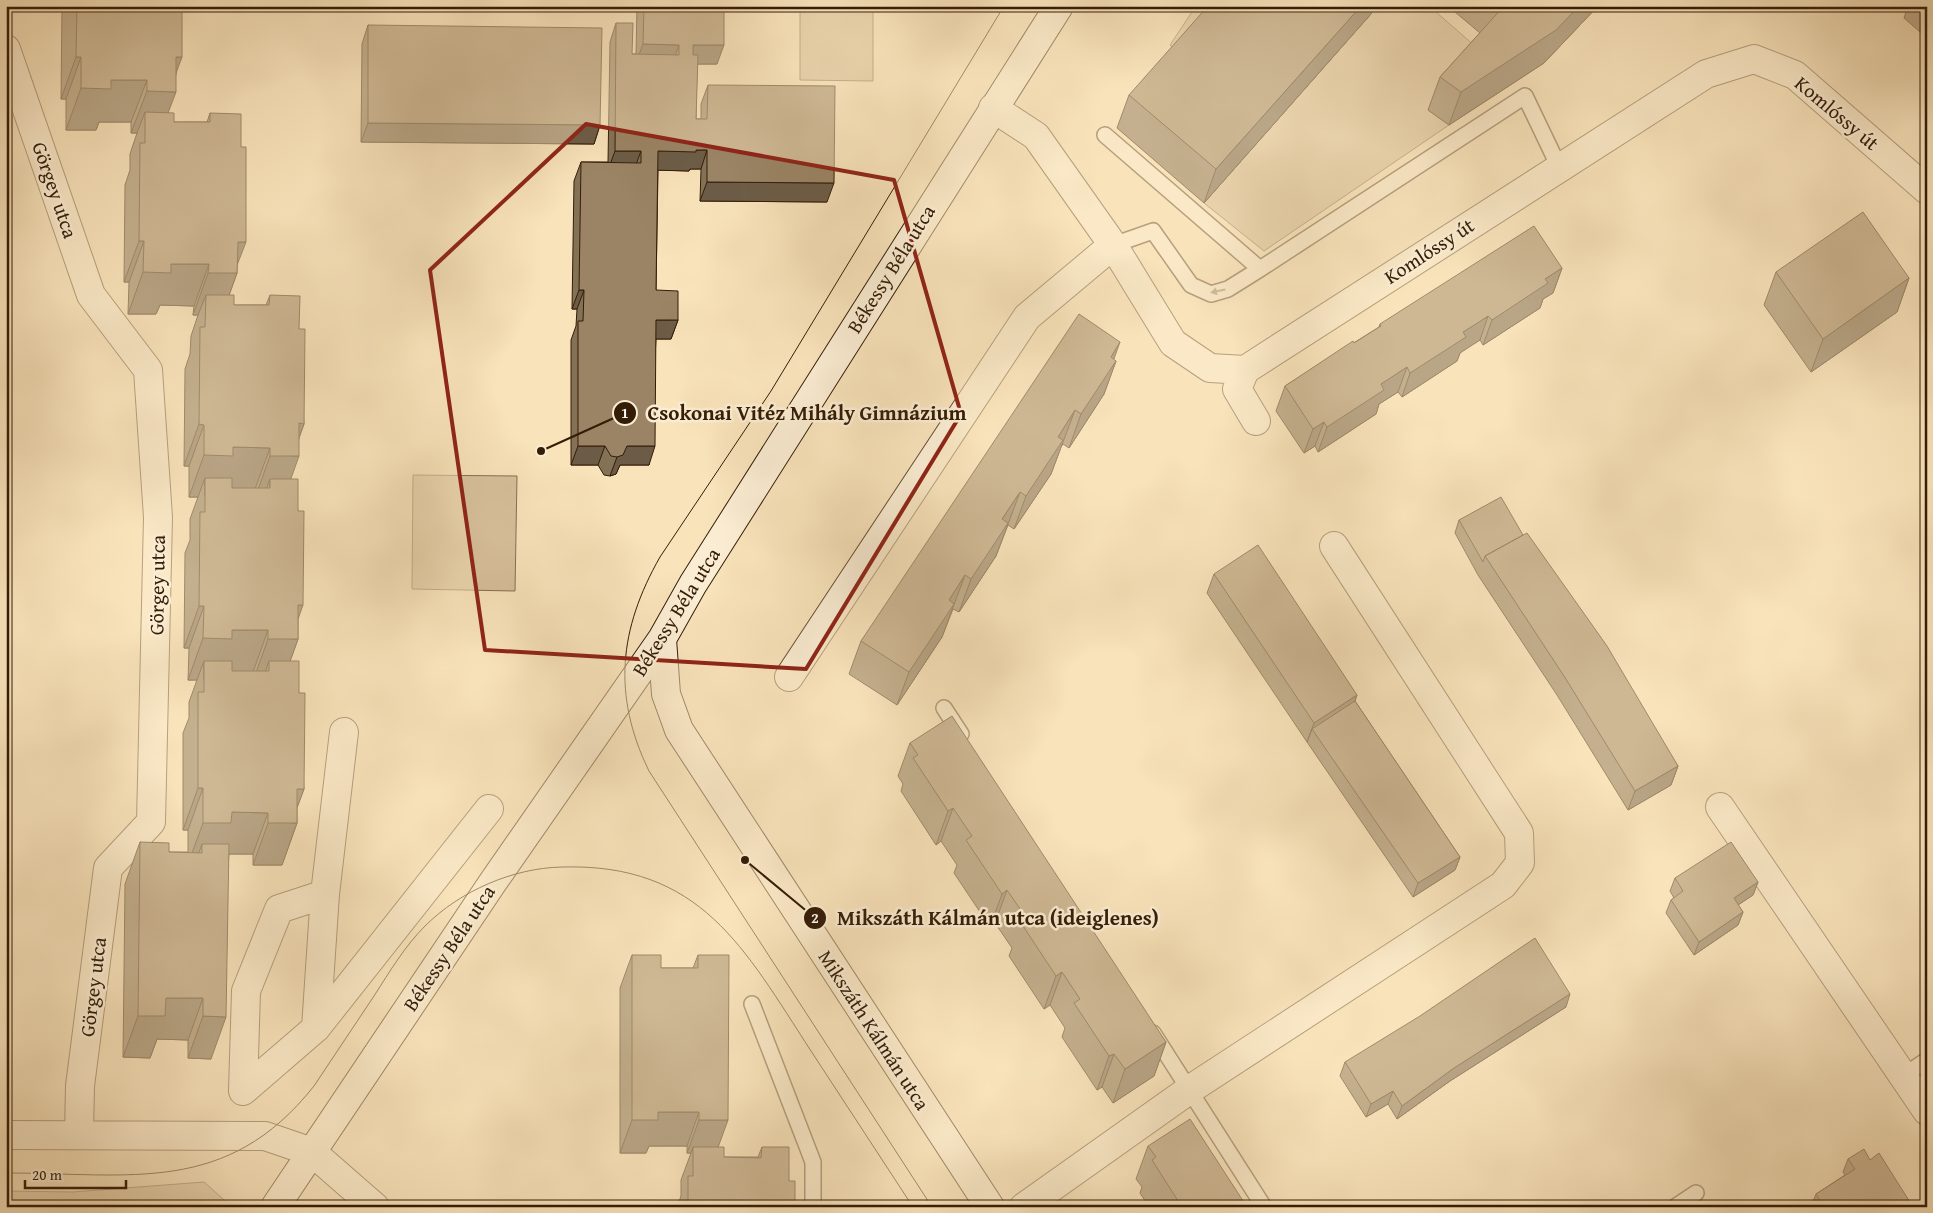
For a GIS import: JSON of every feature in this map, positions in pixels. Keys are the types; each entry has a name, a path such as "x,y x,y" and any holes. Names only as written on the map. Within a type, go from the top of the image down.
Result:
{"street":[{"name":"Békessy Béla utca","path":"275,1207 499,874 662,639 692,584 1059,6"},
{"name":"Görgey utca","path":"6,49 91,295 148,370 158,507 151,822 108,868 80,1086 79,1135"},
{"name":"Komlóssy út","path":"1245,370 1706,74 1754,59 1794,75 1927,190"},
{"path":"993,108 1036,136 1113,245 1173,343 1210,368 1245,370 1237,390 1256,421"},
{"path":"789,677 1027,317 1113,245"},
{"path":"1024,1207 1189,1090 1502,885 1520,863 1519,833 1334,546"},
{"name":"Mikszáth Kálmán utca","path":"662,639 666,694 679,730 990,1207"},
{"path":"316,1028 325,894 344,732"},
{"path":"1720,807 1927,1111"},
{"path":"325,894 278,910 246,991 243,1091 316,1028 489,809"},
{"path":"6,1135 265,1136 312,1152 375,1207"}],"lane":[{"path":"1113,245 1153,231 1191,285 1211,294 1228,289 1525,96 1560,167"},
{"path":"1105,135 1260,269"},
{"path":"944,708 971,749"},
{"path":"752,1004 812,1162 812,1207"},
{"path":"1146,1023 1264,1207"},
{"path":"1904,1076 1927,1060"},
{"path":"1675,1207 1696,1193"}],"highlighted area":[{"path":"586,124 894,180 961,414 806,669 485,650 430,270"}],"shaded area":[{"path":"800,6 873,6 873,81 800,80"},
{"path":"1196,6 1225,6 1182,55 1170,45"},
{"path":"1378,6 1429,6 1475,46 1428,110 1449,125 1264,251 1204,203"},
{"path":"413,475 517,476 515,591 412,589"},
{"path":"204,1182 232,1207 6,1207 6,1191 73,1192"}],"building":[{"path":"77,6 182,6 182,57 176,57 176,92 147,91 147,80 111,80 111,89 81,88 81,57 76,57"},
{"path":"644,6 724,6 724,45 693,45 693,55 698,55 696,119 707,119 708,85 835,86 834,183 707,182 707,150 696,150 696,152 658,151 656,290 678,291 678,320 656,320 655,446 627,446 623,455 617,457 611,456 605,446 578,446 578,321 583,321 584,290 579,290 581,162 641,163 641,151 615,151 616,23 633,23 632,54 679,55 679,45 643,44"},
{"path":"1208,6 1361,6 1216,169 1129,95"},
{"path":"1499,6 1579,6 1556,30 1461,92 1440,77 1502,8"},
{"path":"368,25 602,28 600,125 368,123"},
{"path":"145,112 174,113 174,122 210,122 210,113 241,114 241,147 246,147 246,242 238,242 237,273 208,273 209,264 171,264 171,273 143,272 144,241 139,241 140,143 145,143"},
{"path":"1863,212 1909,278 1823,339 1776,272"},
{"path":"1534,226 1562,268 1545,279 1548,283 1492,320 1488,316 1463,332 1466,337 1410,373 1407,367 1381,384 1384,390 1327,427 1324,422 1313,429 1285,386"},
{"path":"206,295 234,295 234,305 269,305 270,295 300,296 299,329 305,329 304,424 299,423 299,456 270,456 270,448 233,447 233,456 204,455 204,425 199,424 200,327 205,327"},
{"path":"1079,314 1120,342 1111,357 1116,361 1081,414 1075,410 1058,437 1063,440 1026,496 1020,492 1002,519 1008,523 971,579 965,575 949,600 954,604 909,672 861,641"},
{"path":"205,478 232,478 232,488 270,488 270,479 298,479 298,511 304,511 303,605 298,605 298,639 268,639 268,630 232,630 232,639 203,638 204,606 199,606 200,512 205,512"},
{"path":"1501,497 1523,535 1485,556 1483,562 1459,520"},
{"path":"1527,533 1607,646 1678,766 1635,791 1564,676 1485,556"},
{"path":"1258,545 1357,695 1314,723 1214,574"},
{"path":"204,661 232,661 232,671 269,671 269,661 299,661 299,693 305,693 304,789 297,789 297,823 268,823 268,813 232,812 231,823 203,823 203,788 198,788 198,692 204,692"},
{"path":"1355,701 1460,857 1418,883 1312,729"},
{"path":"952,716 1166,1042 1125,1069 1114,1054 1109,1056 1074,1003 1080,999 1062,972 1056,976 1021,923 1027,919 1007,890 1002,894 966,840 972,836 953,808 948,811 913,758 918,755 910,743"},
{"path":"140,842 169,843 169,852 202,853 202,844 229,844 226,1017 203,1016 203,998 166,998 165,1016 138,1016"},
{"path":"1731,842 1758,882 1734,898 1743,912 1699,942 1671,900 1683,891 1675,878"},
{"path":"1535,938 1570,994 1454,1068 1402,1106 1393,1091 1371,1104 1345,1062 1420,1016"},
{"path":"632,955 661,955 661,968 698,968 698,955 729,955 728,1120 699,1120 699,1112 658,1112 658,1120 632,1120"},
{"path":"1190,1119 1247,1207 1182,1207 1152,1160 1156,1157 1148,1146"},
{"path":"693,1147 724,1147 724,1157 761,1158 762,1147 789,1147 789,1181 795,1181 795,1207 688,1207 688,1176 693,1176"},
{"path":"1864,1149 1870,1160 1879,1153 1913,1207 1824,1207 1816,1194 1855,1169 1848,1159"}],"tram line":[{"path":"932,1207 649,771 637,743 629,716 625,689 625,662 636,610 646,584 660,557 771,391 1004,6"},
{"path":"6,1173 95,1175 174,1171 211,1162 247,1146 281,1121 314,1086 404,950 439,913 471,892 506,877 543,868 562,867 610,870 650,880 684,896 714,919 739,946 763,978 913,1207"}],"place":[{"name":"Csokonai Vitéz Mihály Gimnázium","path":"541,451"},
{"name":"Mikszáth Kálmán utca (ideiglenes)","path":"745,860"}]}
